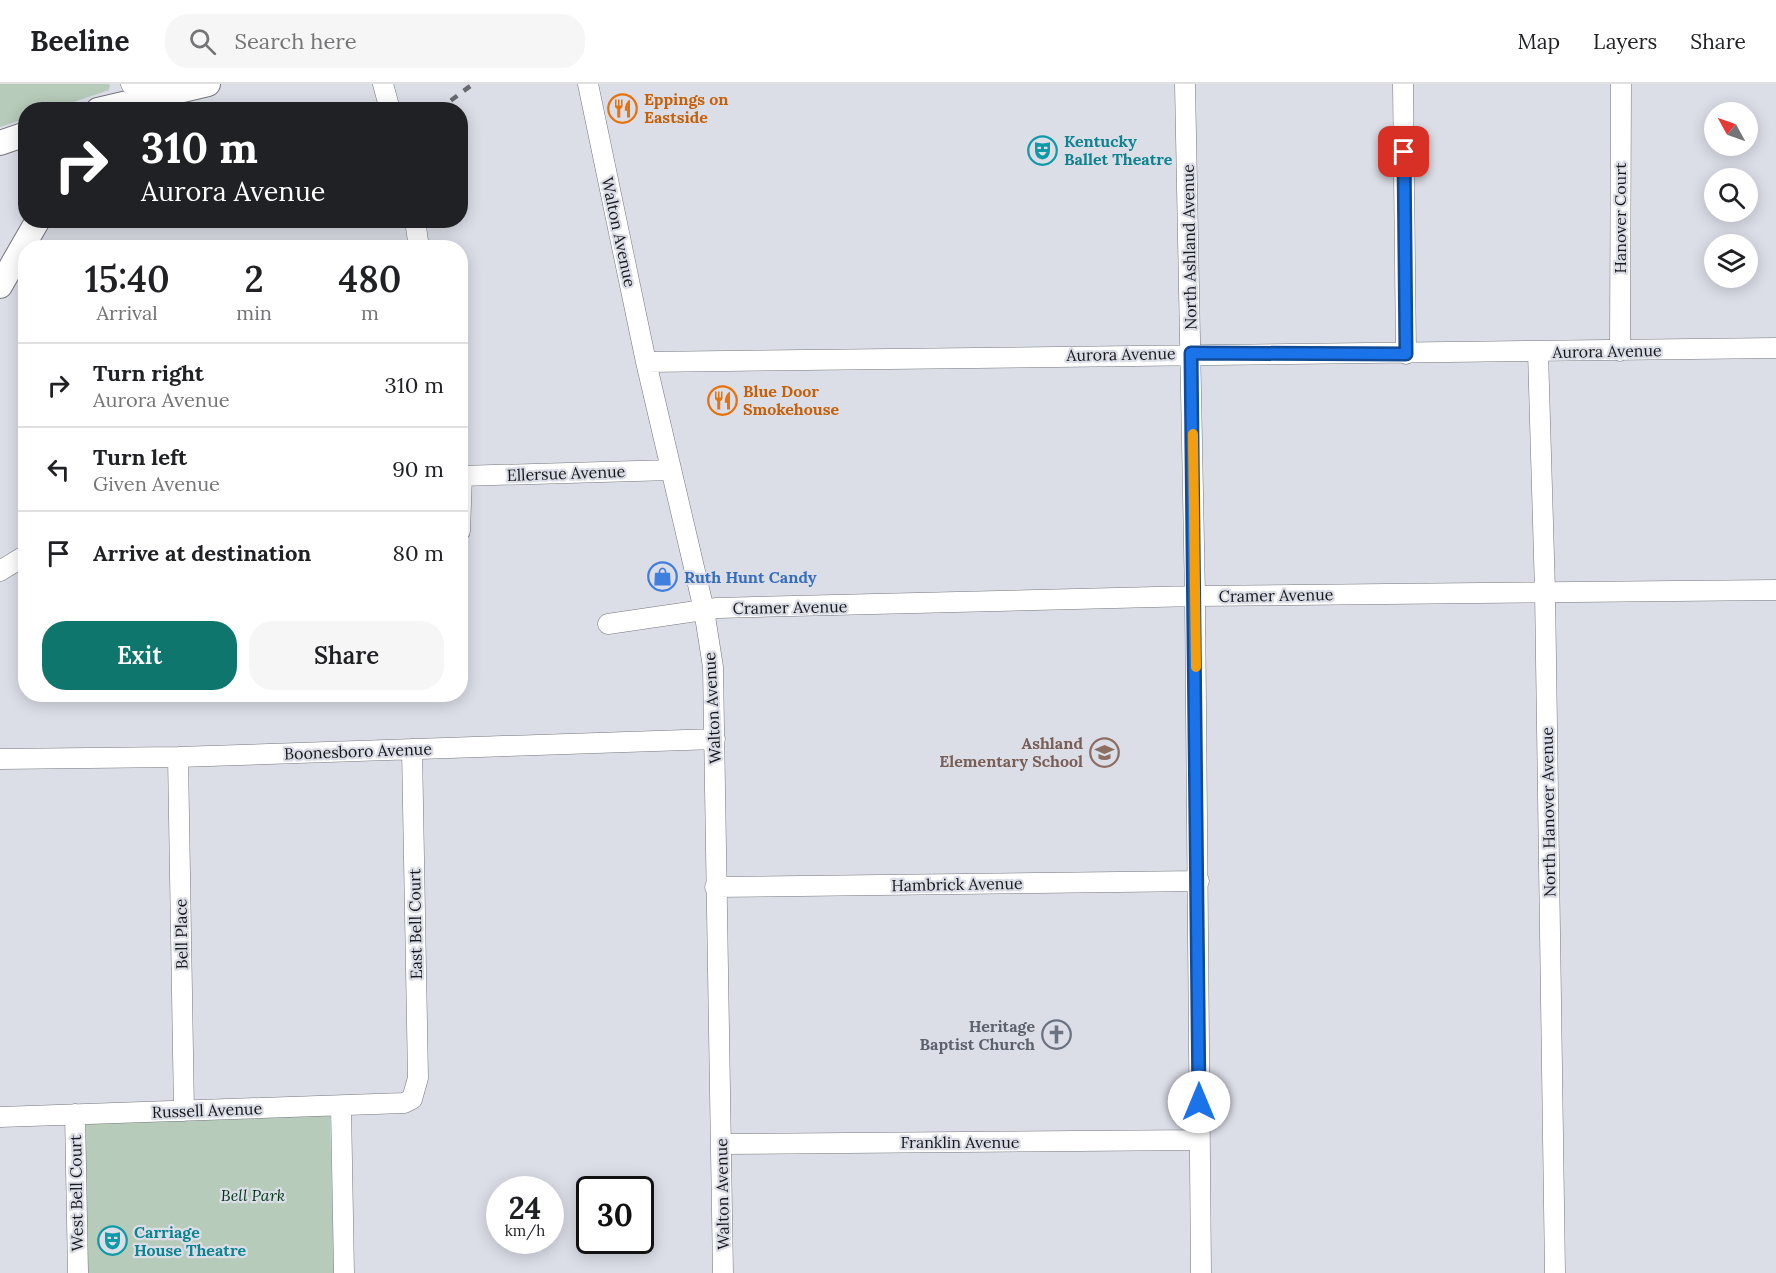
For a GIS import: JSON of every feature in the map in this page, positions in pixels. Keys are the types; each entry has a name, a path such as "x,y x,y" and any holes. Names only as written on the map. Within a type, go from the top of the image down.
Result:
{"main road":[{"path":"130,102 208,84"},
{"path":"0,143 18,137"},
{"path":"0,286 18,255"}],"street":[{"path":"131,84 142,89 169,92"},
{"path":"383,84 388,102"},
{"name":"North Ashland Avenue","path":"1185,84 1195,596 1201,1273"},
{"path":"1403,84 1406,354"},
{"name":"Hanover Court","path":"1620,351 1621,84"},
{"name":"Walton Avenue","path":"592,85 646,362 704,610 713,667 723,1273"},
{"name":"Aurora Avenue","path":"646,362 1191,353 1406,354 1776,348"},
{"name":"North Hanover Avenue","path":"1538,352 1545,591 1554,1273"},
{"name":"Ellersue Avenue","path":"468,476 671,470"},
{"path":"0,572 18,560"},
{"name":"Cramer Avenue","path":"608,624 704,610 1195,596 1776,590"},
{"name":"Boonesboro Avenue","path":"0,759 178,757 715,739"},
{"name":"East Bell Court","path":"412,748 418,1078 412,1099"},
{"name":"Bell Place","path":"178,757 184,1111"},
{"name":"Hambrick Avenue","path":"716,887 1198,881"},
{"name":"Russell Avenue","path":"0,1117 341,1107 404,1103 412,1099"},
{"path":"341,1107 344,1273"},
{"name":"West Bell Court","path":"75,1114 78,1273"},
{"name":"Franklin Avenue","path":"722,1144 1199,1140"}],"green space":[{"path":"0,84 110,85 109,90 74,102 18,102 18,121 0,127"},
{"name":"Bell Park","path":"330,1115 334,1273 88,1273 85,1122"}],"railway":[{"path":"449,102 473,84"}],"slow traffic":[{"path":"1193,434 1196,667"}],"place":[{"name":"Eppings on Eastside","path":"623,108"},
{"name":"Kentucky Ballet Theatre","path":"1043,150"},
{"name":"Blue Door Smokehouse","path":"722,400"},
{"name":"Ruth Hunt Candy","path":"663,577"},
{"name":"Ashland Elementary School","path":"1104,752"},
{"name":"Heritage Baptist Church","path":"1056,1035"},
{"name":"Carriage House Theatre","path":"113,1241"}],"route":[{"path":"1199,1102 1198,820 1191,353 1406,354 1404,152"}]}
